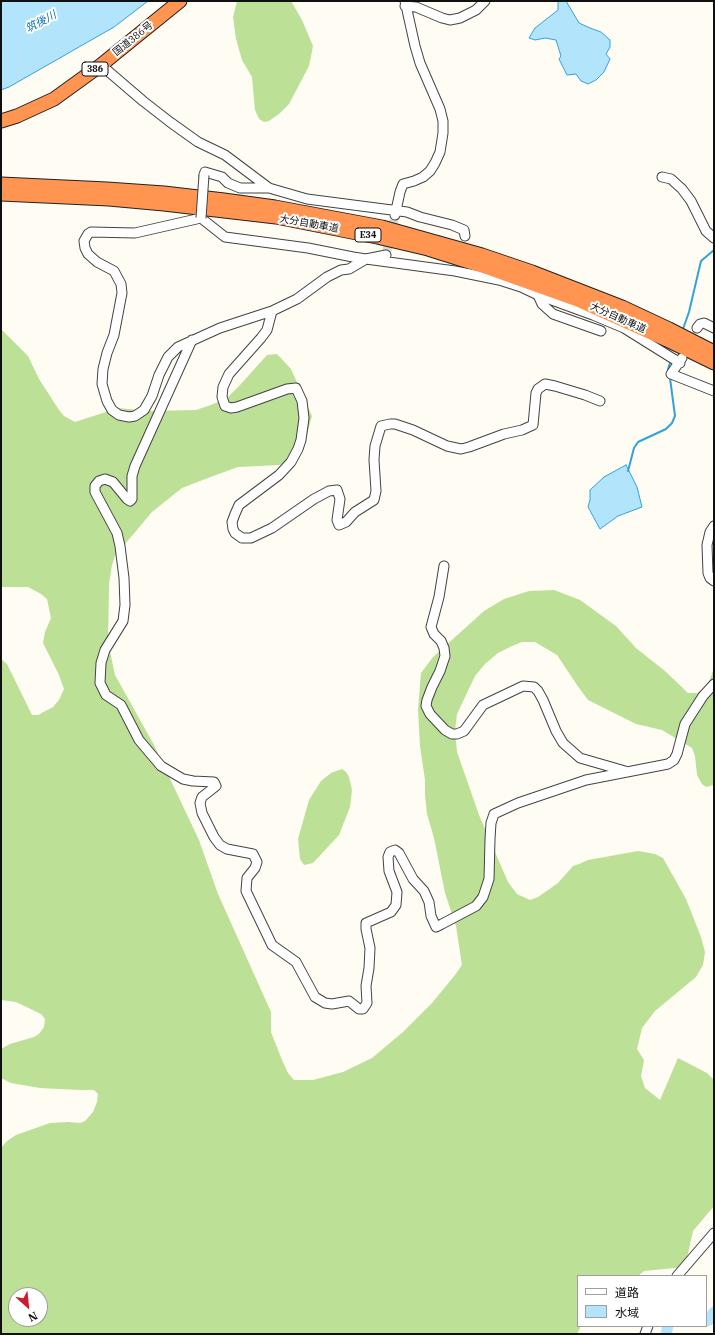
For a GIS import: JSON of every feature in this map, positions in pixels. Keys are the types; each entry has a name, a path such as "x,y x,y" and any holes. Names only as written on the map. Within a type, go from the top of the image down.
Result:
{"highway":[{"name":"国道386号","path":"1,121 17,116 54,99 100,65 180,1"},
{"name":"大分自動車道","path":"1,184 164,193 275,207 382,228 475,253 532,272 594,296 714,350"},
{"name":"大分自動車道","path":"1,194 108,199 178,205 276,217 377,237 428,249 482,266 580,301 714,363"}],"street":[{"path":"405,3 450,20 460,18 476,10 485,1"},
{"path":"396,213 403,184 423,177 430,171 440,152 443,133 443,121 440,108 420,63 405,3"},
{"path":"100,65 170,122 198,142 224,155 269,188"},
{"path":"201,218 205,172 222,177 228,183 240,188 269,188 308,199 396,213 407,212 452,225 464,230 465,236"},
{"path":"662,177 671,179 682,189 691,201 706,231 714,238"},
{"path":"201,218 225,237 308,248 366,260 456,267 521,287 624,328 676,359 671,374 714,391"},
{"path":"201,218 135,232 91,232 84,241 88,254 97,262 114,271 122,284 122,293 114,335 103,369 102,384 107,401 112,410 119,415 129,417 135,416 144,410 152,396 159,375 168,357 178,346 220,328 272,311 297,299 341,270 349,269 366,260 386,255"},
{"path":"538,295 542,304 553,314 601,331"},
{"path":"272,311 267,330 229,374 223,387 222,397 225,406 237,408 287,389 296,388 302,401 304,418 301,440 291,462 279,475 239,505 232,522 235,533 242,538 251,538 272,528 314,499 329,491 338,490 340,504 337,520 339,525 346,522 356,512 374,500 376,491 374,460 375,446 381,426 395,424 413,430 447,446 460,449 504,434 522,430 533,425 536,393 538,388 545,384 563,388 600,401"},
{"path":"697,328 700,324 704,323 714,328"},
{"path":"192,340 135,466 132,476 132,499 130,501 127,499 113,482 105,479 99,481 96,486 96,492 117,533 124,578 125,605 123,621 106,650 101,663 100,683 106,695 121,705 139,740 161,766 183,779 214,782 216,786 202,797 200,802 202,813 214,837 220,845 227,849 252,854 257,862 255,868 247,878 246,891 272,945 296,962 315,996 325,1003 332,1004 349,1001 359,1009 363,1009 367,1003 366,986 370,948 366,923 391,912 396,905 397,892 389,871 388,857 390,852 394,850 400,853 413,879 424,891 429,902 431,916 436,927 476,906 483,897 489,879 490,839 494,814 518,803 586,780 668,764 674,760 677,754 685,724 703,696 714,684"},
{"path":"714,526 710,532 708,545 708,573 710,578 714,581"},
{"path":"444,566 439,597 431,627 444,648 445,656 427,700 426,706 430,714 445,730 452,734 457,734 464,731 483,705 523,686 534,687 543,700 556,731 563,743 580,758 626,772"},
{"path":"678,1275 714,1234"}],"green space":[{"path":"237,1 291,1 302,20 313,46 309,66 289,104 269,121 264,122 259,119 255,110 252,77 242,60 236,39 233,17"},
{"path":"1,329 28,356 39,379 59,410 64,416 75,422 118,408 148,411 196,410 211,405 227,398 267,355 277,354 291,369 312,416 305,442 294,455 280,465 238,467 213,476 182,488 152,512 115,556 109,584 108,642 115,675 154,745 199,840 218,894 271,1012 271,1032 282,1060 288,1073 294,1080 313,1080 343,1072 372,1058 403,1032 432,1003 462,965 456,926 445,893 434,838 427,814 425,780 420,746 418,710 421,673 433,657 484,611 504,599 529,591 554,590 580,600 616,626 636,648 665,671 688,693 697,693 707,687 714,668 714,785 706,787 702,784 697,775 695,756 692,748 662,730 636,724 588,700 557,655 535,642 522,642 512,646 498,653 485,664 475,676 457,714 455,731 457,752 479,815 508,882 517,894 530,900 538,897 558,883 573,866 588,860 638,851 655,854 663,858 686,899 701,937 705,952 703,965 696,977 655,1011 642,1028 637,1049 644,1060 641,1076 645,1088 660,1100 678,1058 707,1073 714,1080 714,1206 693,1231 685,1267 644,1271 639,1275 577,1275 577,1327 580,1327 577,1334 1,1334 1,1148 7,1141 16,1135 50,1123 80,1123 85,1121 93,1112 98,1094 94,1090 40,1088 11,1083 1,1078 1,1049 10,1044 34,1037 39,1034 44,1027 45,1019 41,1014 16,1002 1,1000 1,659 7,664 32,715 38,715 53,707 59,700 64,689 59,675 43,643 45,632 51,618 47,599 28,587 1,587"},
{"path":"342,769 349,777 352,790 350,807 339,835 313,863 304,865 300,859 298,839 309,800 321,781 331,773"}],"water":[{"name":"筑後川","path":"1,1 148,1 114,27 9,87 1,90"},
{"path":"558,1 566,1 579,23 601,32 610,40 610,47 606,54 610,59 604,72 596,80 588,84 581,81 576,74 567,75 559,59 561,56 556,40 545,38 535,40 529,38 535,28 558,10"},
{"path":"626,465 637,487 642,507 618,516 600,529 588,507 590,490 604,477"}],"waterway":[{"path":"714,115 714,123"},
{"path":"683,329 689,312 701,261 714,250"},
{"path":"669,371 668,369 671,360"},
{"path":"628,471 634,448 638,442 666,429 672,423 675,416 670,378"},
{"path":"707,1321 714,1312"},
{"path":"666,1334 668,1327"}],"tunnel":[{"path":"386,255 395,215"}]}
